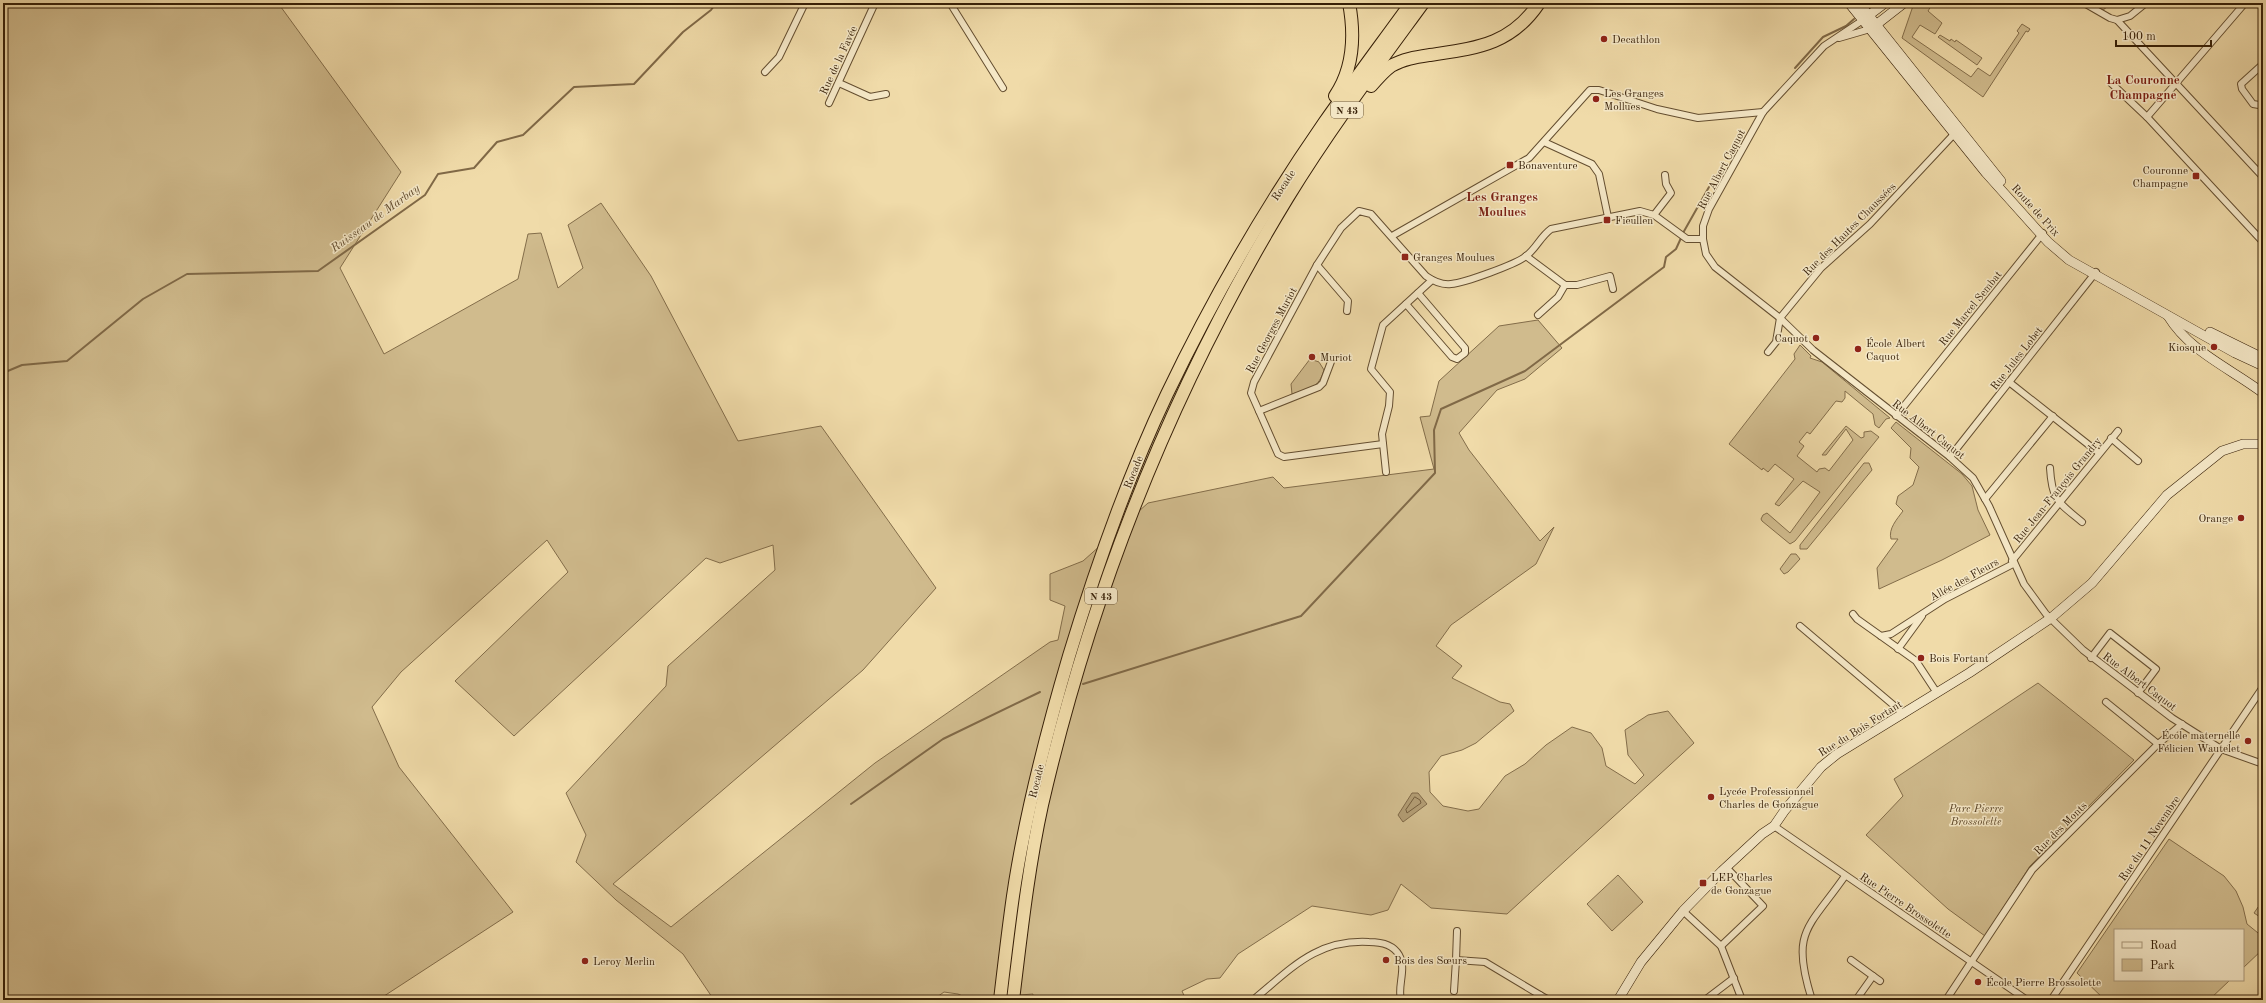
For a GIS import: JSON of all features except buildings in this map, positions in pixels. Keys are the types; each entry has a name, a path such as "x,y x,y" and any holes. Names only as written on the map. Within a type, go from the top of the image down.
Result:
{"highway":[{"path":"1323,124 1326,110 1340,89 1351,58 1353,39 1349,3"},
{"name":"Rocade","path":"1000,1000 1013,894 1030,804 1054,707 1082,612 1121,500 1167,393 1229,276 1278,193 1323,124 1411,3"},
{"name":"N 43","path":"1013,1000 1026,896 1042,808 1066,708 1095,613 1134,503 1178,400 1234,291 1309,165 1423,3"},
{"path":"1309,165 1359,99 1391,66 1416,58 1489,44 1514,31 1527,19 1539,3"}],"street":[{"path":"764,72 779,57 805,3"},
{"name":"Rue de la Favée","path":"829,104 876,3"},
{"path":"950,3 1003,88"},
{"name":"Route de Prix","path":"1849,3 1866,18 1957,131 1986,173 2069,260 2096,272 2168,312 2235,353 2263,366"},
{"name":"Route de Prix","path":"1859,3 1866,18"},
{"path":"1866,18 1885,3"},
{"path":"1833,40 1873,27 1904,3"},
{"path":"2084,3 2110,18 2117,20 2263,177"},
{"path":"2117,20 2130,16 2146,3"},
{"path":"2147,117 2245,3"},
{"name":"Rue Albert Caquot","path":"1866,18 1833,40 1809,62 1763,112 1709,209 1703,226 1703,239 1706,254 1715,267 1780,318 1813,350 1950,457 1973,478 1985,499 2024,584 2046,614 2091,658 2182,724 2221,749 2263,764"},
{"path":"2263,64 2241,84 2242,89 2253,104 2259,105 2263,102"},
{"path":"839,83 870,97 886,94"},
{"path":"2111,83 2147,117 2263,242"},
{"path":"1392,236 1529,158 1590,90 1598,90 1657,109 1698,118 1763,112"},
{"name":"Rue des Hautes Chaussées","path":"1768,352 1776,342 1780,318 1821,268 1870,224 1957,131"},
{"path":"1544,142 1592,164 1599,174 1608,217"},
{"path":"1654,215 1671,193 1666,184 1665,175"},
{"path":"1386,472 1382,434 1389,406 1390,392 1371,369 1383,325 1432,280 1450,284 1463,282 1526,256 1541,236 1551,229 1640,211 1654,215 1687,239 1703,239"},
{"name":"Rue Georges Muriot","path":"1383,444 1284,457 1278,454 1251,393 1254,382 1317,265 1340,228 1359,212 1371,214 1392,236 1415,265 1432,280"},
{"name":"Rue Marcel Sembat","path":"1896,416 2042,233"},
{"path":"1526,256 1565,284 1577,285 1610,276 1613,289"},
{"path":"1317,265 1348,301 1347,311"},
{"name":"Rue Jules Lobet","path":"1950,457 2096,272"},
{"path":"1538,315 1558,297 1565,284"},
{"path":"1406,304 1452,357 1457,359 1461,357 1465,353 1464,348 1418,293"},
{"path":"2168,312 2178,332 2197,350 2263,393"},
{"name":"Route de Prix","path":"2168,312 2263,358"},
{"path":"1259,411 1319,387 1323,383 1332,359"},
{"path":"2009,382 2099,453"},
{"path":"1985,499 2052,416"},
{"name":"Rue Jean-François Grandry","path":"2013,562 2118,431"},
{"path":"2111,438 2138,461"},
{"name":"Rue du Bois Fortant","path":"1618,1000 1641,962 1683,911 1726,867 1762,834 1774,826 1784,810 1820,767 1837,754 1937,694 2051,618 2092,583 2150,514 2173,490 2222,451 2243,444 2263,444"},
{"path":"2050,468 2051,487 2059,503 2082,522"},
{"name":"Allée des Fleurs","path":"1881,636 1891,634 1945,599 2013,562"},
{"path":"1854,614 1857,619 1916,661 1937,694"},
{"name":"Allée des Fleurs","path":"1898,649 1924,614"},
{"path":"1800,626 1904,714"},
{"path":"2091,658 2110,633 2156,669 2138,693"},
{"name":"Rue du 11 Novembre","path":"2051,1000 2263,687"},
{"path":"2108,704 2158,744"},
{"name":"Rue des Monts","path":"1946,1000 2032,870 2158,744 2182,724"},
{"name":"Rue Pierre Brossolette","path":"1774,826 2027,1000"},
{"path":"1721,946 1763,906 1726,867"},
{"path":"1812,1000 1804,976 1801,956 1803,941 1816,913 1845,876"},
{"path":"1683,911 1721,946 1742,1000"},
{"path":"1454,991 1457,931"},
{"path":"1253,1000 1314,951 1339,944 1358,941 1386,945 1394,949 1399,955 1402,964 1401,1000"},
{"path":"1456,960 1485,962 1539,998 1548,1000"},
{"path":"1851,960 1880,981"},
{"path":"1856,1000 1873,976"},
{"path":"1705,1000 1734,978"}],"green space":[{"path":"3,3 278,3 401,172 340,268 384,354 518,279 528,234 541,233 558,288 583,268 568,225 601,203 651,276 738,441 821,426 936,588 863,670 613,884 671,927 875,763 1050,642 1058,640 1065,606 1050,600 1050,574 1083,561 1148,503 1273,477 1284,488 1434,469 1420,417 1430,416 1439,381 1499,326 1538,320 1562,348 1525,379 1497,390 1459,433 1469,450 1540,541 1554,527 1536,564 1451,625 1436,646 1462,666 1452,678 1500,702 1510,704 1514,711 1476,743 1462,750 1441,756 1429,772 1430,792 1443,806 1468,811 1479,809 1505,776 1525,764 1546,745 1572,727 1591,733 1602,748 1606,766 1635,784 1644,775 1628,755 1625,730 1648,715 1668,711 1694,743 1507,914 1431,908 1401,884 1388,910 1371,915 1312,906 1238,954 1220,978 1207,979 1182,991 1186,1000 1032,1000 1033,994 969,999 958,994 944,992 937,997 922,1000 714,1000 683,954 616,900 576,862 586,835 566,793 666,686 668,666 775,570 773,545 720,563 706,558 514,736 455,681 568,572 547,540 401,672 372,707 399,767 513,912 378,1000 3,1000"},
{"path":"1914,3 1933,3 1928,11 1942,23 1935,34 1920,25 1912,37 1971,77 1978,68 1990,76 2019,33 2017,31 2022,24 2030,29 2028,32 2026,31 1983,97 1902,38"},
{"path":"2084,3 2111,3 2100,13"},
{"path":"1940,35 1950,41 1951,39 1955,42 1956,40 1982,58 1977,65 1938,37"},
{"path":"1800,345 1811,356 1810,358 1822,362 1890,418 1886,419 1879,428 1875,425 1873,414 1845,391 1845,398 1842,402 1836,401 1810,434 1807,432 1799,442 1804,446 1797,456 1817,472 1819,469 1825,468 1829,471 1853,440 1846,429 1826,455 1822,455 1846,426 1861,438 1864,437 1864,432 1871,431 1879,437 1795,541 1790,544 1762,521 1761,519 1763,515 1767,513 1790,533 1820,492 1803,481 1779,506 1775,504 1794,479 1775,464 1768,472 1763,468 1762,470 1729,444 1795,359 1794,354"},
{"path":"1310,359 1319,362 1324,370 1322,376 1312,387 1292,394 1291,384"},
{"path":"1896,422 1962,474 1972,486 1978,510 1990,535 1942,560 1879,589 1877,568 1898,539 1891,539 1890,535 1894,524 1903,511 1896,504 1898,496 1913,485 1919,467 1910,458 1911,448 1891,428"},
{"path":"1864,463 1869,463 1872,470 1807,549 1800,549 1800,545"},
{"path":"1791,554 1796,554 1800,559 1788,572 1784,574 1780,569"},
{"name":"Parc Pierre Brossolette","path":"2038,683 2134,760 2030,866 1985,936 1948,909 1866,835 1903,796 1894,779"},
{"path":"2169,839 2224,876 2236,891 2243,907 2247,924 2263,937 2263,949 2244,967 2244,929 2114,929 2114,981 2229,981 2209,1000 2105,1000 2077,973"},
{"path":"1618,875 1643,902 1612,931 1587,904"},
{"path":"2263,900 2263,919 2254,913"}],"water":[{"path":"1412,793 1418,793 1427,804 1403,822 1398,815"}],"waterway":[{"name":"Ruisseau de Marbay","path":"3,373 22,365 67,361 143,299 187,274 318,271 425,195 438,174 474,168 497,142 523,135 574,87 634,84 683,32 711,10 716,3"},
{"path":"1795,68 1823,37 1846,26 1854,19"},
{"path":"1683,233 1709,187"},
{"path":"1083,684 1301,616 1435,473 1434,430 1441,409 1525,371 1664,267 1666,257 1676,249 1681,238"},
{"path":"851,804 943,739 1040,692"}],"place":[{"name":"Decathlon","path":"1604,39"},
{"name":"Les Granges Mollues","path":"1596,99"},
{"name":"Bonaventure","path":"1510,165"},
{"name":"Couronne Champagne","path":"2196,176"},
{"name":"Fieullen","path":"1607,220"},
{"name":"Granges Moulues","path":"1405,257"},
{"name":"Caquot","path":"1816,338"},
{"name":"Kiosque","path":"2214,347"},
{"name":"École Albert Caquot","path":"1858,349"},
{"name":"Muriot","path":"1312,357"},
{"name":"Orange","path":"2241,518"},
{"name":"Bois Fortant","path":"1921,658"},
{"name":"École maternelle Félicien Wautelet","path":"2248,741"},
{"name":"Lycée Professionnel Charles de Gonzague","path":"1711,797"},
{"name":"LEP Charles de Gonzague","path":"1703,883"},
{"name":"Bois des Sœurs","path":"1386,960"},
{"name":"Leroy Merlin","path":"585,961"},
{"name":"École Pierre Brossolette","path":"1978,982"}],"district":[{"name":"La Couronne Champagne","path":"2143,86"},
{"name":"Les Granges Moulues","path":"1502,204"}]}
